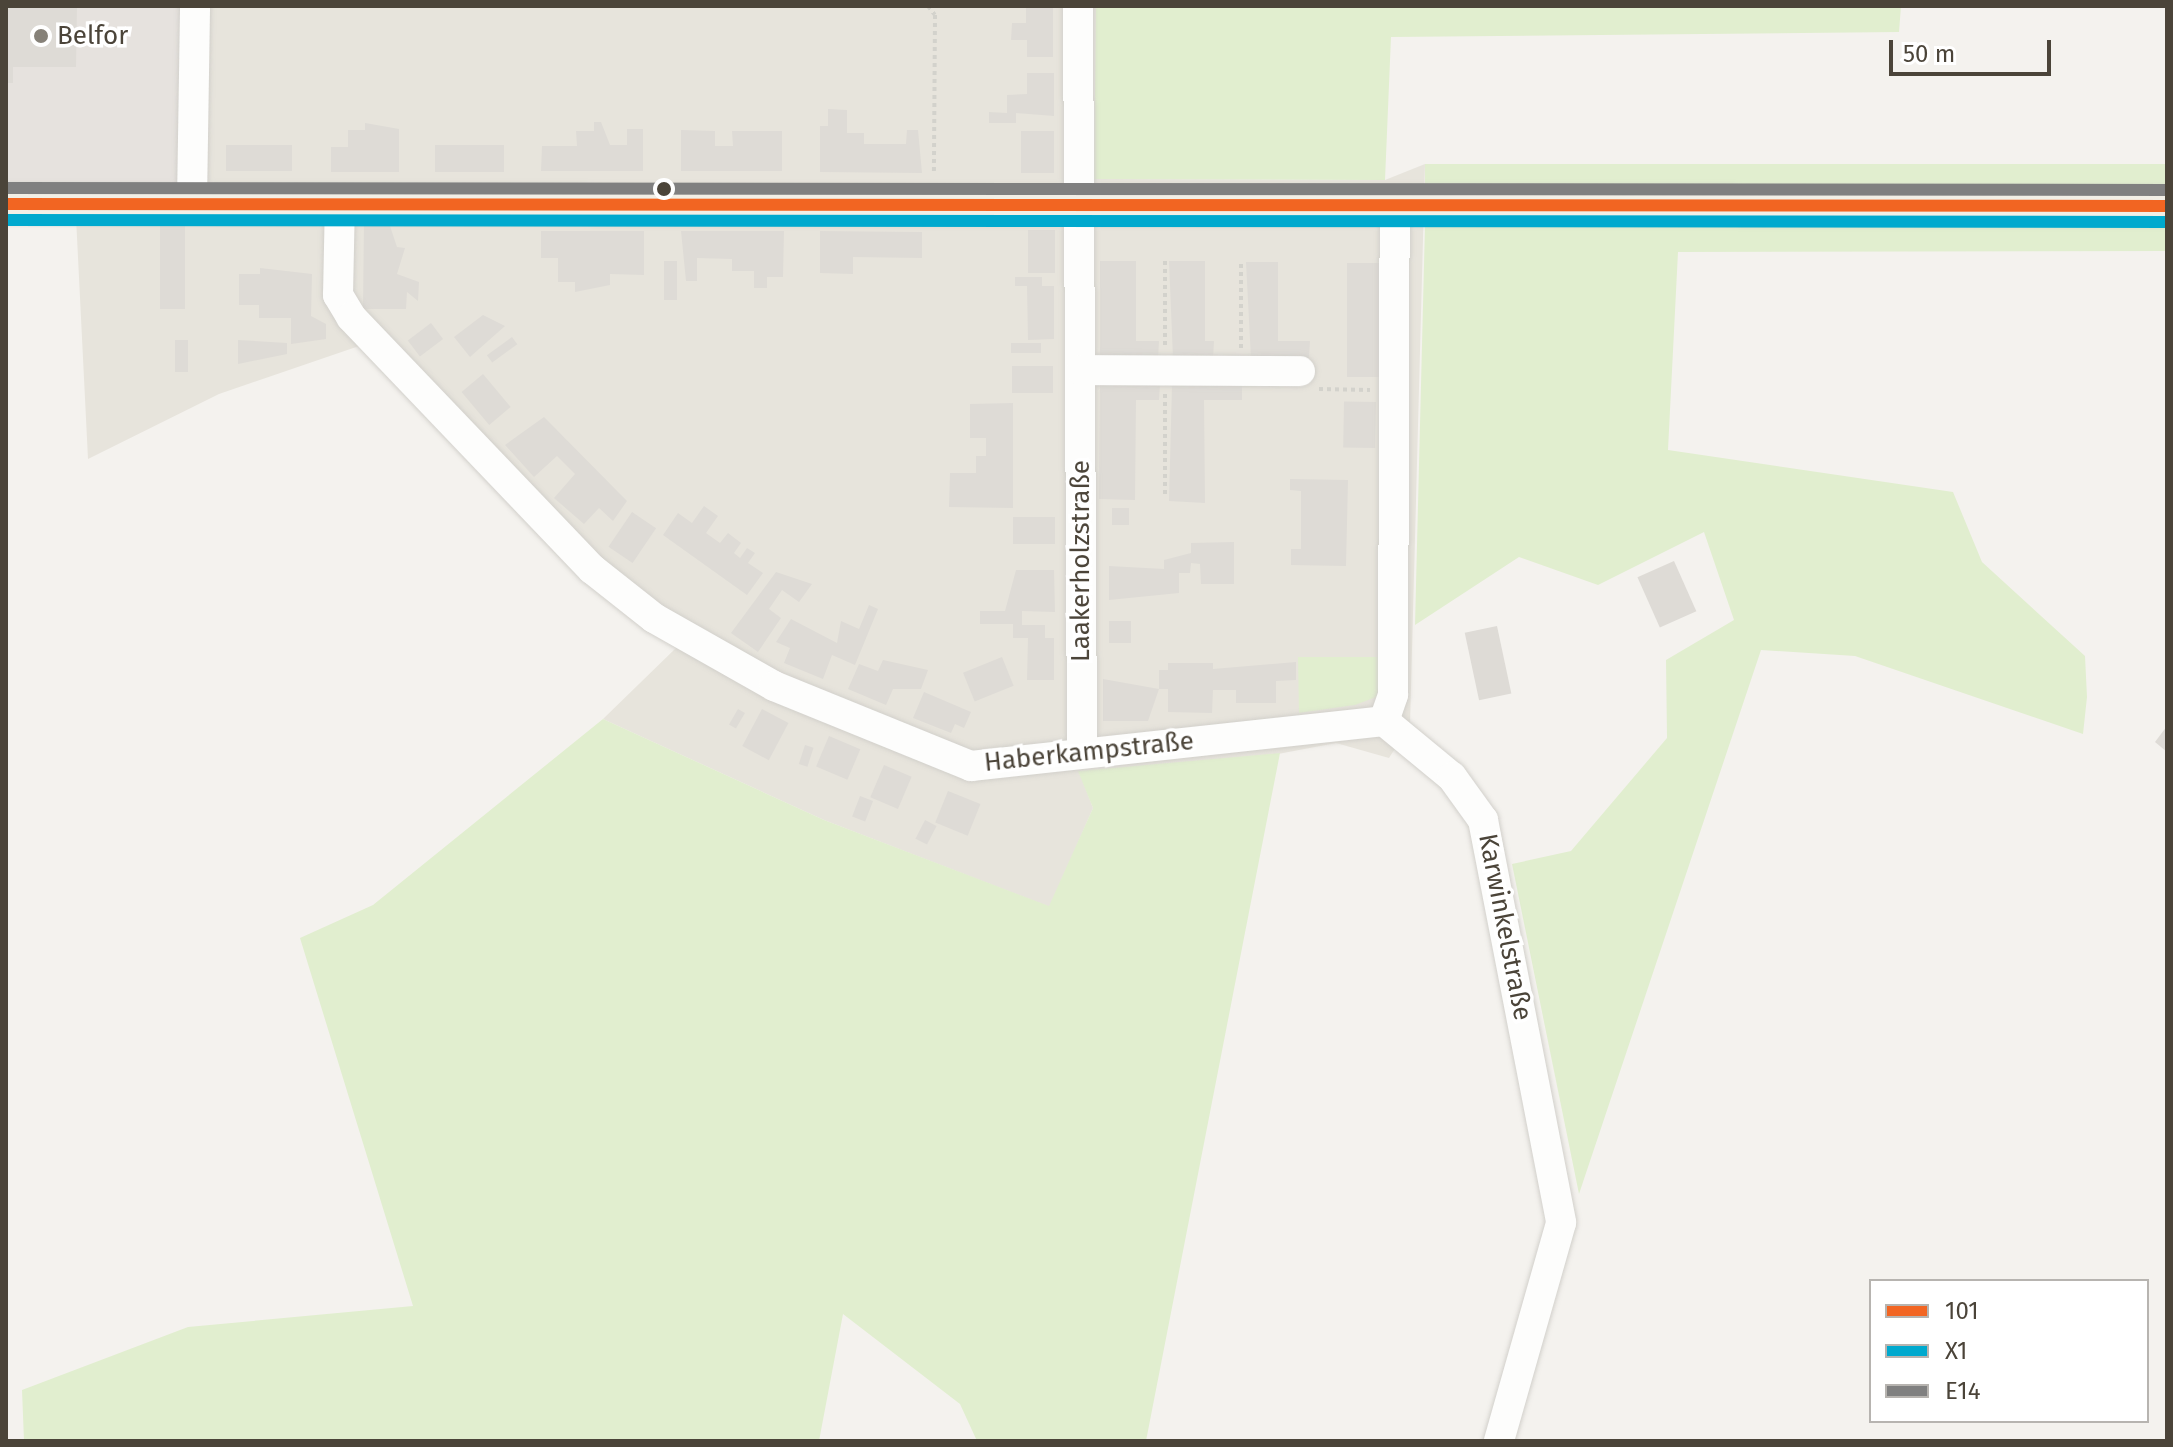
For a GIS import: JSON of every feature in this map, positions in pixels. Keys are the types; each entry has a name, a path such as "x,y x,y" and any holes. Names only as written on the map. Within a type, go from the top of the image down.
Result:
{"main road":[{"path":"6,204 340,200 2167,206"}],"street":[{"path":"192,201 195,6"},
{"name":"Laakerholzstraße","path":"1078,6 1082,753"},
{"name":"Haberkampstraße","path":"340,200 338,295 351,317 536,516 654,618 774,686 961,762 1003,765 1082,753 1384,721"},
{"path":"1384,721 1393,695 1395,204"},
{"path":"1081,370 1300,371"},
{"name":"Karwinkelstraße","path":"1384,721 1452,777 1483,820 1561,1223 1499,1441"}],"path":[{"path":"928,6 935,15 931,201"},
{"path":"1241,264 1241,370"},
{"path":"1300,371 1317,389 1396,390"}],"shaded area":[{"path":"6,6 189,6 189,199 6,199"},
{"path":"189,6 1096,6 1095,179 1385,180 1425,164 1410,725 1389,758 1336,743 1247,760 1079,771 1093,808 1050,907 824,820 603,719 677,647 362,345 219,394 88,459 75,197"}],"green space":[{"path":"1096,6 1901,6 1899,32 1391,37 1385,180 1094,179"},
{"path":"1425,164 2167,164 2167,184 1425,184"},
{"path":"1425,225 2167,227 2167,251 1678,252 1668,450 1953,492 1982,562 2085,656 2087,697 2083,734 1855,656 1761,650 1579,1194 1512,864 1571,851 1667,738 1666,660 1734,620 1704,532 1598,585 1519,557 1415,625"},
{"path":"1298,657 1387,657 1386,681 1376,697 1355,705 1299,713"},
{"path":"603,719 824,820 1049,906 1093,808 1078,771 1280,753 1146,1441 977,1441 960,1404 843,1314 819,1441 24,1441 22,1390 188,1327 413,1306 300,938 373,905"}],"building":[{"name":"Belfor","path":"6,6 77,6 76,67 13,67 13,83 6,83"},
{"path":"1026,6 1053,6 1053,57 1027,57 1027,40 1011,40 1012,23 1026,23"},
{"path":"1027,73 1054,73 1054,116 1016,113 1016,123 989,123 989,112 1007,113 1007,95 1027,94"},
{"path":"828,109 847,110 847,133 864,133 864,144 906,144 907,130 918,130 922,173 820,172 820,126 828,126"},
{"path":"594,122 601,122 610,145 627,145 627,129 643,129 643,171 541,171 542,146 577,146 576,131 594,131"},
{"path":"365,123 399,129 399,172 331,172 331,147 348,147 348,130 365,130"},
{"path":"681,130 715,131 715,146 733,146 732,131 782,131 782,171 681,171"},
{"path":"1021,131 1054,131 1054,173 1021,173"},
{"path":"226,145 292,145 292,171 226,171"},
{"path":"435,145 504,145 504,172 435,172"},
{"path":"160,221 185,221 185,309 160,309"},
{"path":"364,222 389,223 397,247 405,248 397,274 419,282 418,301 407,292 406,309 363,309"},
{"path":"1028,230 1055,230 1055,273 1028,273"},
{"path":"541,231 644,231 644,275 610,274 610,285 575,292 575,282 558,282 558,258 541,258"},
{"path":"681,231 784,231 783,277 767,277 767,288 754,288 754,271 732,271 732,259 697,258 697,281 686,281"},
{"path":"820,231 922,232 922,258 853,257 853,274 820,273"},
{"path":"664,261 677,261 677,300 664,300"},
{"path":"1100,261 1136,261 1136,341 1159,341 1158,359 1100,359"},
{"path":"1169,261 1205,261 1205,341 1214,341 1213,359 1173,358"},
{"path":"1246,262 1278,262 1278,341 1310,341 1309,358 1251,359"},
{"path":"1347,263 1379,263 1379,377 1347,377"},
{"path":"260,268 312,274 311,316 326,324 326,339 291,344 291,318 259,318 259,305 239,305 239,274 260,274"},
{"path":"1015,277 1042,277 1042,286 1054,286 1054,339 1028,340 1027,286 1015,286"},
{"path":"483,315 505,326 470,357 454,337"},
{"path":"431,323 443,339 420,356 408,340"},
{"path":"512,337 517,344 492,363 487,355"},
{"path":"175,340 188,340 188,372 175,372"},
{"path":"238,340 287,343 287,354 238,364"},
{"path":"1011,343 1041,343 1041,353 1011,353"},
{"path":"1012,366 1053,366 1053,393 1012,393"},
{"path":"483,374 511,407 489,425 462,392"},
{"path":"1100,384 1160,384 1159,400 1136,400 1135,500 1099,499"},
{"path":"1242,384 1242,400 1204,400 1205,503 1169,501 1172,385"},
{"path":"1344,401 1376,402 1375,448 1343,447"},
{"path":"1013,403 1013,508 949,507 950,473 976,473 976,456 986,456 986,438 970,438 970,404"},
{"path":"544,417 627,501 613,521 599,508 584,524 554,498 575,474 557,456 534,477 505,445"},
{"path":"1290,479 1348,480 1346,566 1291,565 1291,549 1301,549 1301,491 1290,490"},
{"path":"704,506 718,516 706,533 720,543 728,533 741,543 734,553 740,558 747,548 755,553 748,563 763,573 747,595 663,535 678,513 692,523"},
{"path":"1112,508 1129,508 1129,525 1112,525"},
{"path":"632,512 656,528 633,563 609,547"},
{"path":"1013,517 1055,517 1055,544 1013,544"},
{"path":"1234,542 1234,584 1201,584 1200,564 1191,563 1190,573 1179,573 1179,593 1109,600 1109,566 1164,569 1164,560 1191,553 1191,543"},
{"path":"1674,561 1696,611 1660,628 1637,577"},
{"path":"1016,570 1054,570 1055,612 1022,611 1022,625 1045,625 1045,638 1054,638 1054,680 1027,680 1028,638 1013,638 1013,624 980,624 980,611 1005,611"},
{"path":"776,572 812,584 799,602 782,590 769,609 781,618 758,652 731,633"},
{"path":"869,605 878,609 855,665 832,655 823,679 784,663 790,648 776,642 791,619 837,643 841,621 859,629"},
{"path":"1109,621 1131,621 1131,643 1109,643"},
{"path":"1497,626 1511,693 1479,700 1465,633"},
{"path":"1002,657 1014,686 975,701 963,673"},
{"path":"883,660 928,670 921,689 893,689 886,705 848,689 859,664 878,671"},
{"path":"1296,662 1296,680 1276,681 1276,703 1236,703 1236,690 1213,690 1212,713 1168,712 1168,689 1159,689 1159,670 1168,670 1168,663 1213,663 1213,669"},
{"path":"1103,679 1159,689 1148,721 1103,721"},
{"path":"924,692 971,712 964,728 955,724 951,733 913,718"},
{"path":"738,709 745,713 736,729 729,725"},
{"path":"762,709 788,723 769,760 742,746"},
{"path":"2167,726 2167,752 2155,742"},
{"path":"829,736 860,749 847,780 816,766"},
{"path":"805,745 814,748 807,767 799,764"},
{"path":"884,765 912,777 898,809 870,797"},
{"path":"948,791 980,804 968,836 935,823"},
{"path":"860,796 873,801 865,822 852,817"},
{"path":"925,820 937,826 927,845 915,839"}],"transit line":[{"name":"E14","path":"6,188 2167,190"},
{"name":"101","path":"6,204 2167,206"},
{"name":"X1","path":"6,220 2167,222"}],"place":[{"name":"Belfor","path":"41,36"}]}
